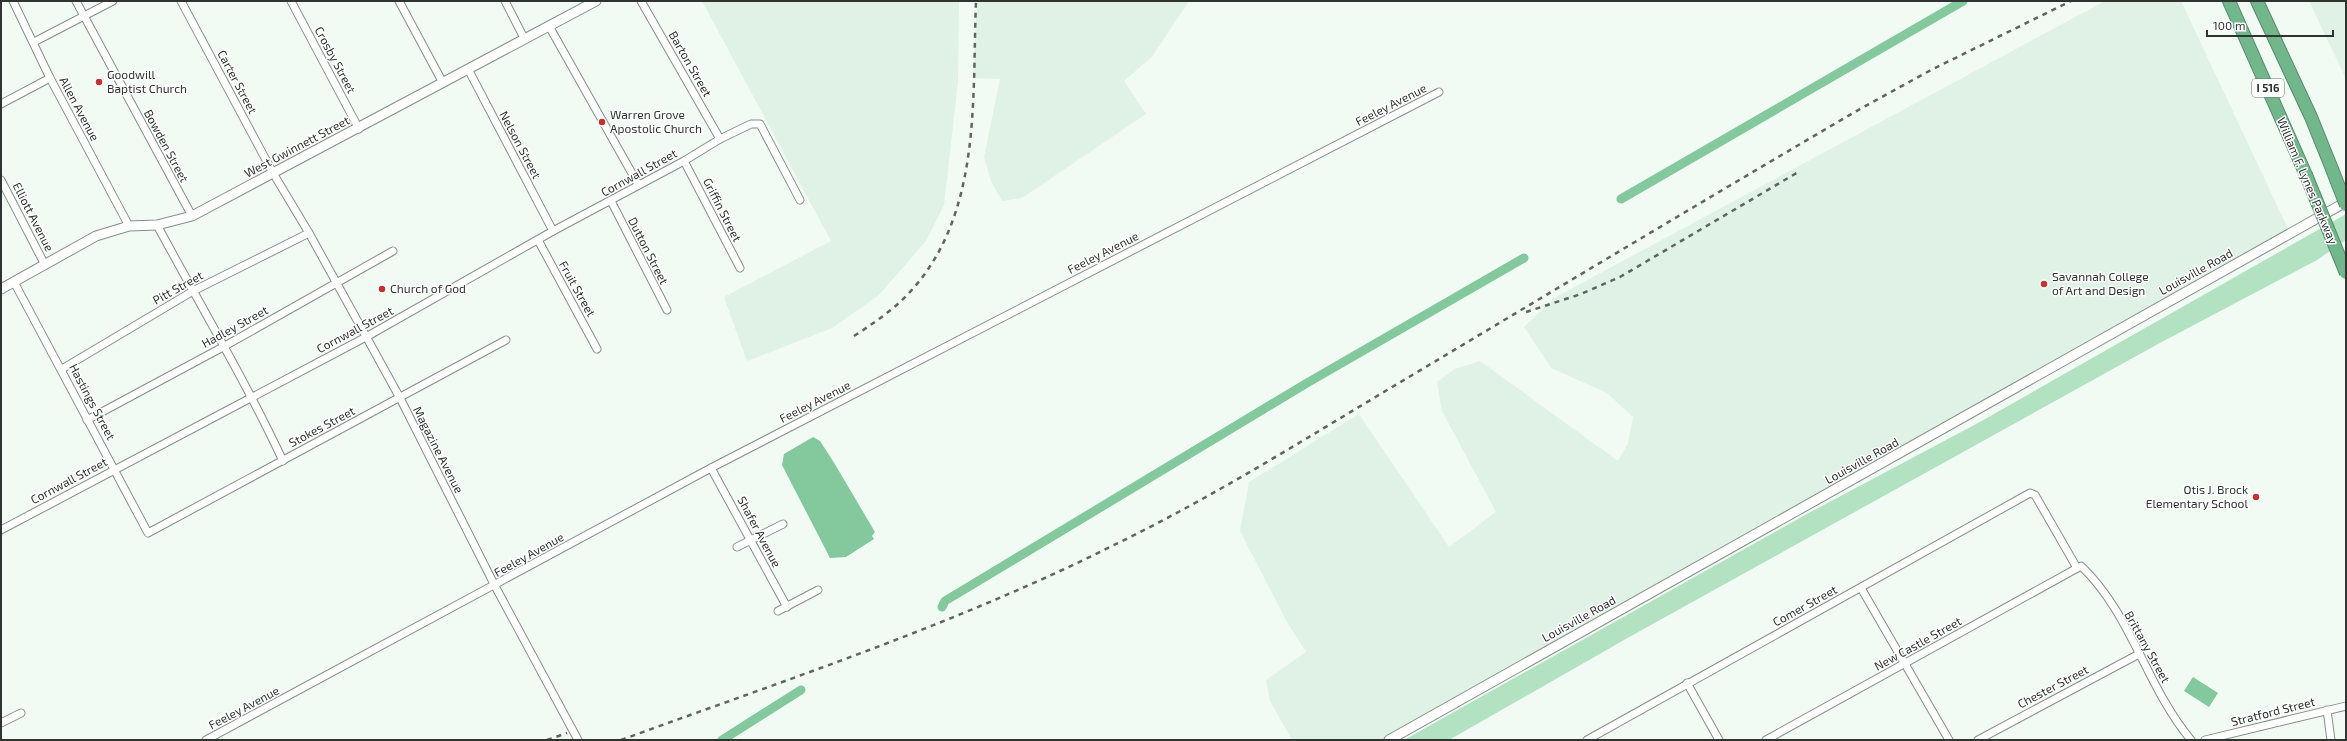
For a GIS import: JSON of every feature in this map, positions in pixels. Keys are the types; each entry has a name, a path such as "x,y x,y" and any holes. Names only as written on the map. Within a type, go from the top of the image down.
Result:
{"highway":[{"name":"William F. Lynes Parkway","path":"2229,1 2306,175 2346,273"},
{"name":"I 516","path":"2257,1 2311,117 2346,205"}],"main road":[{"name":"West Gwinnett Street","path":"1,289 96,236 129,226 157,224 192,216 596,1"},
{"name":"Louisville Road","path":"1389,740 2346,202"}],"street":[{"name":"Allen Avenue","path":"13,1 50,78 129,226"},
{"name":"Bowden Street","path":"76,1 192,216"},
{"path":"34,42 113,1"},
{"name":"Carter Street","path":"181,1 273,173"},
{"name":"Crosby Street","path":"291,1 359,128"},
{"path":"399,1 443,83"},
{"path":"506,1 524,38"},
{"name":"Barton Street","path":"641,1 720,138"},
{"path":"549,26 638,184"},
{"name":"Nelson Street","path":"468,69 553,231"},
{"path":"1,104 50,78"},
{"name":"Feeley Avenue","path":"206,740 712,468 1439,92"},
{"name":"Cornwall Street","path":"1,530 366,338 553,231 610,201 638,184 684,161 720,138 751,124 760,124 800,200"},
{"name":"Griffin Street","path":"684,161 740,268"},
{"name":"Magazine Avenue","path":"273,173 309,233 400,398 495,586 578,740"},
{"name":"Elliott Avenue","path":"1,180 45,264"},
{"name":"Dutton Street","path":"610,201 667,310"},
{"path":"157,224 223,347 253,397 282,461"},
{"name":"Pitt Street","path":"62,369 193,291 309,233"},
{"name":"Fruit Street","path":"538,240 597,349"},
{"name":"Hadley Street","path":"87,420 223,347 393,251"},
{"name":"Hastings Street","path":"14,282 62,369 87,420 115,469 148,533"},
{"name":"Stokes Street","path":"148,533 506,340"},
{"name":"Shafer Avenue","path":"712,468 787,607"},
{"name":"Comer Street","path":"1587,740 2030,493 2034,495"},
{"name":"Brittany Street","path":"2034,495 2079,567 2094,578 2139,654 2164,701 2191,740"},
{"path":"737,547 783,524"},
{"name":"New Castle Street","path":"1766,740 2079,567"},
{"path":"1861,588 1949,740"},
{"path":"778,611 818,590"},
{"name":"Chester Street","path":"1978,740 2139,654"},
{"path":"1687,683 1719,740"},
{"name":"Stratford Street","path":"2205,740 2346,706"},
{"path":"2327,710 2331,740"},
{"path":"1,723 21,712"}],"shaded area":[{"path":"702,1 959,1 958,82 944,205 926,241 879,295 832,328 747,361 724,297 831,241"},
{"path":"977,1 1189,1 1152,57 1124,81 1146,114 1022,198 1002,201 991,181 984,157 1000,79 973,78"},
{"path":"2105,1 2181,1 2290,233 1390,740 1292,740 1270,701 1266,680 1306,652 1287,622 1240,531 1249,482 1359,414 1449,547 1496,512 1442,411 1437,382 1455,369 1480,361 1618,461 1628,443 1633,417 1607,393 1551,368 1524,327 1554,298"},
{"path":"2309,1 2346,1 2346,79"},
{"path":"2346,214 2346,240 2317,260 2158,344 1631,636 1449,740 1404,740 1805,515 1978,423"},
{"path":"813,437 820,441 875,532 872,536 874,539 846,557 830,558 782,465 784,454"},
{"path":"2193,677 2218,693 2209,707 2184,691"}],"waterway":[{"path":"1621,199 1963,1"},
{"path":"942,607 945,601 1307,383 1524,258"},
{"path":"722,740 801,690"}],"railway":[{"path":"854,336 883,316 909,293 933,262 950,228 961,192 968,155 972,116 976,1"},
{"path":"621,740 934,625 1056,573 1154,525 1230,484 1860,109 1931,70 2071,1"},
{"path":"1526,312 1581,294 1620,277 1800,171"},
{"path":"547,740 567,733"}],"place":[{"name":"Goodwill Baptist Church","path":"99,82"},
{"name":"Warren Grove Apostolic Church","path":"602,122"},
{"name":"Savannah College of Art and Design","path":"2044,284"},
{"name":"Church of God","path":"382,289"},
{"name":"Otis J. Brock Elementary School","path":"2256,497"}]}
